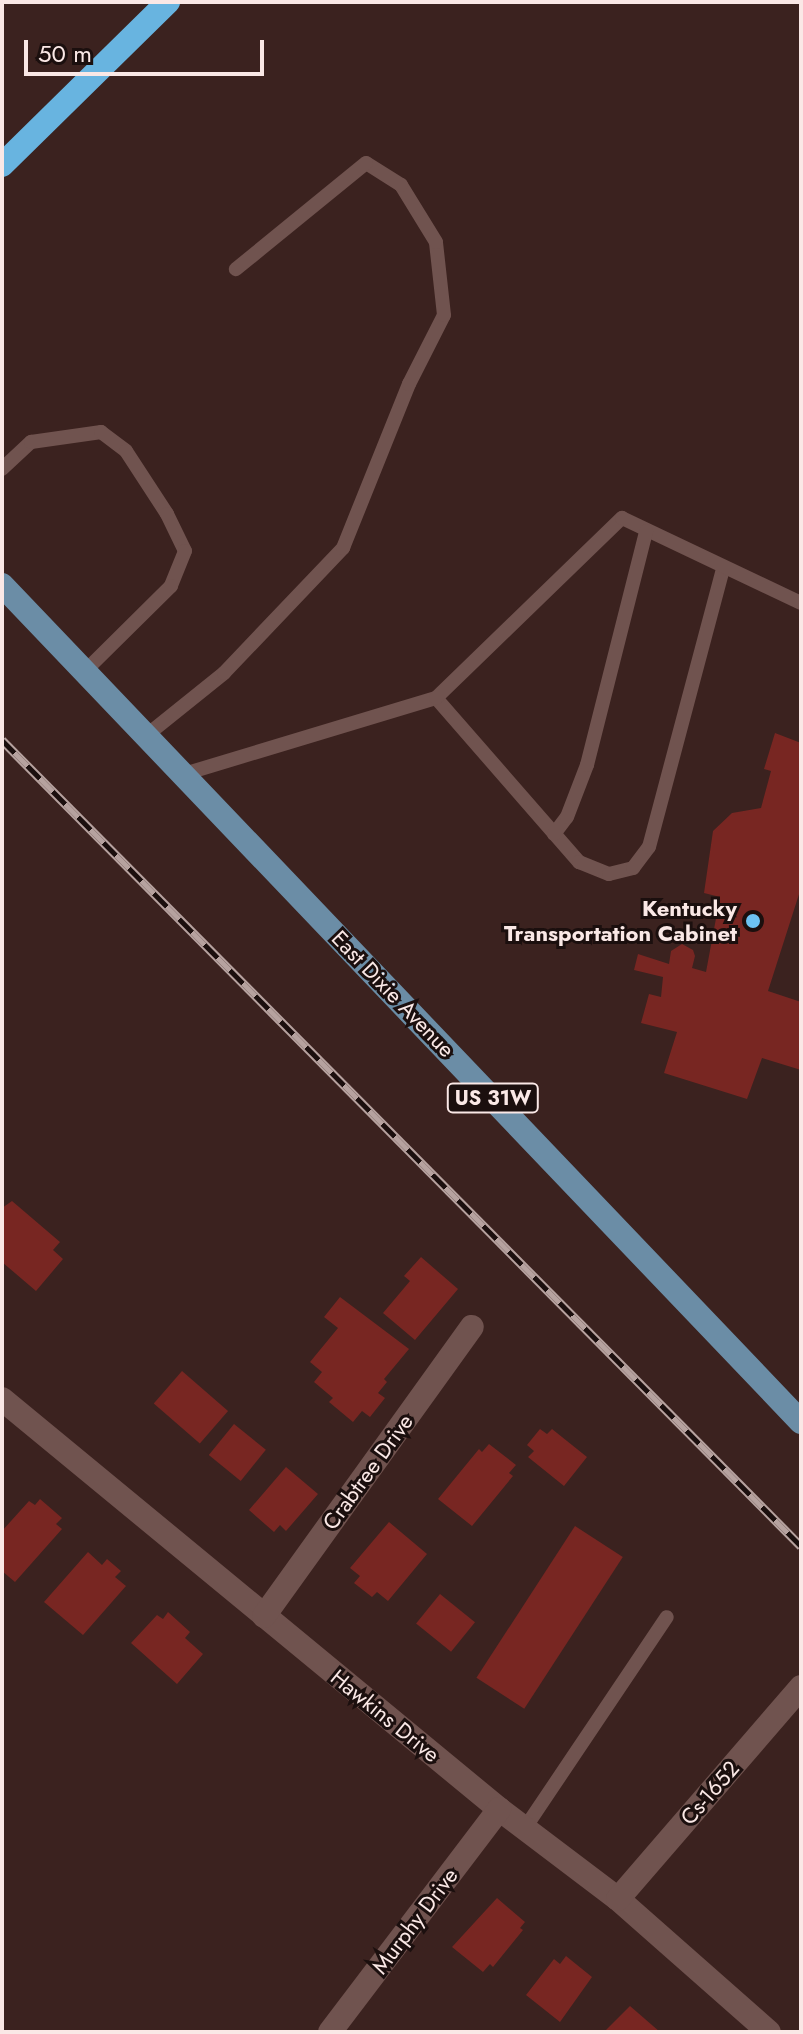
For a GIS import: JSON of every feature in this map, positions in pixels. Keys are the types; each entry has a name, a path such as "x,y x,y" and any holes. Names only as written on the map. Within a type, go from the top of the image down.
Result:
{"highway":[{"path":"2,165 168,2"}],"main road":[{"name":"US 31W","path":"2,585 184,774"},
{"name":"East Dixie Avenue","path":"184,774 801,1422"}],"street":[{"name":"Crabtree Drive","path":"264,1616 472,1327"},
{"name":"Hawkins Drive","path":"2,1399 499,1809 618,1899 769,2032"},
{"name":"Cs-1652","path":"618,1899 801,1687"},
{"name":"Murphy Drive","path":"330,2032 499,1809"}],"lane":[{"path":"147,735 224,673 343,548 409,384 444,315 436,242 401,185 366,163 236,269"},
{"path":"2,469 31,442 101,432 126,451 167,514 185,551 171,586 85,671"},
{"path":"184,774 436,698 622,518 801,603"},
{"path":"554,834 567,817 587,765 646,531"},
{"path":"436,698 579,862 609,874 633,868 649,847 723,568"},
{"path":"525,1828 667,1617"}],"building":[{"name":"Kentucky Transportation Cabinet","path":"775,733 801,743 801,888 768,991 801,1002 801,1070 762,1058 747,1099 664,1073 677,1032 641,1023 649,994 661,997 663,977 634,970 638,954 669,964 671,951 682,944 693,950 692,968 706,972 720,897 704,893 713,831 732,813 761,808 771,771 764,769"},
{"path":"12,1201 60,1242 53,1250 63,1259 36,1291 2,1262 2,1208"},
{"path":"421,1257 458,1289 415,1340 383,1313 410,1281 404,1276"},
{"path":"340,1297 409,1349 384,1379 387,1382 378,1393 385,1398 370,1417 362,1411 353,1422 329,1402 333,1398 314,1382 322,1372 310,1362 338,1328 324,1317"},
{"path":"182,1371 228,1411 200,1443 154,1403"},
{"path":"234,1424 266,1450 241,1481 209,1455"},
{"path":"540,1429 547,1434 552,1429 587,1457 564,1486 528,1457 534,1451 527,1445"},
{"path":"489,1444 516,1465 509,1473 513,1476 472,1526 438,1499 479,1449 482,1452"},
{"path":"286,1467 318,1494 286,1531 280,1525 274,1532 249,1510"},
{"path":"40,1499 62,1518 56,1524 62,1529 15,1582 2,1571 2,1531 29,1501 35,1505"},
{"path":"389,1522 427,1554 388,1601 377,1592 372,1597 354,1583 360,1576 350,1568"},
{"path":"575,1526 623,1557 524,1709 476,1678"},
{"path":"88,1552 102,1565 107,1559 121,1571 115,1577 126,1586 83,1635 44,1602"},
{"path":"440,1594 475,1622 451,1652 416,1624"},
{"path":"168,1612 190,1632 185,1638 203,1654 177,1684 131,1643 157,1615 163,1619"},
{"path":"497,1898 525,1922 520,1928 523,1930 493,1967 490,1964 483,1972 452,1947"},
{"path":"566,1956 592,1977 560,2022 526,1995 554,1959 560,1964"},
{"path":"630,2006 660,2032 604,2032"}],"railway":[{"path":"2,740 801,1546"}],"place":[{"name":"Kentucky Transportation Cabinet","path":"753,921"}]}
